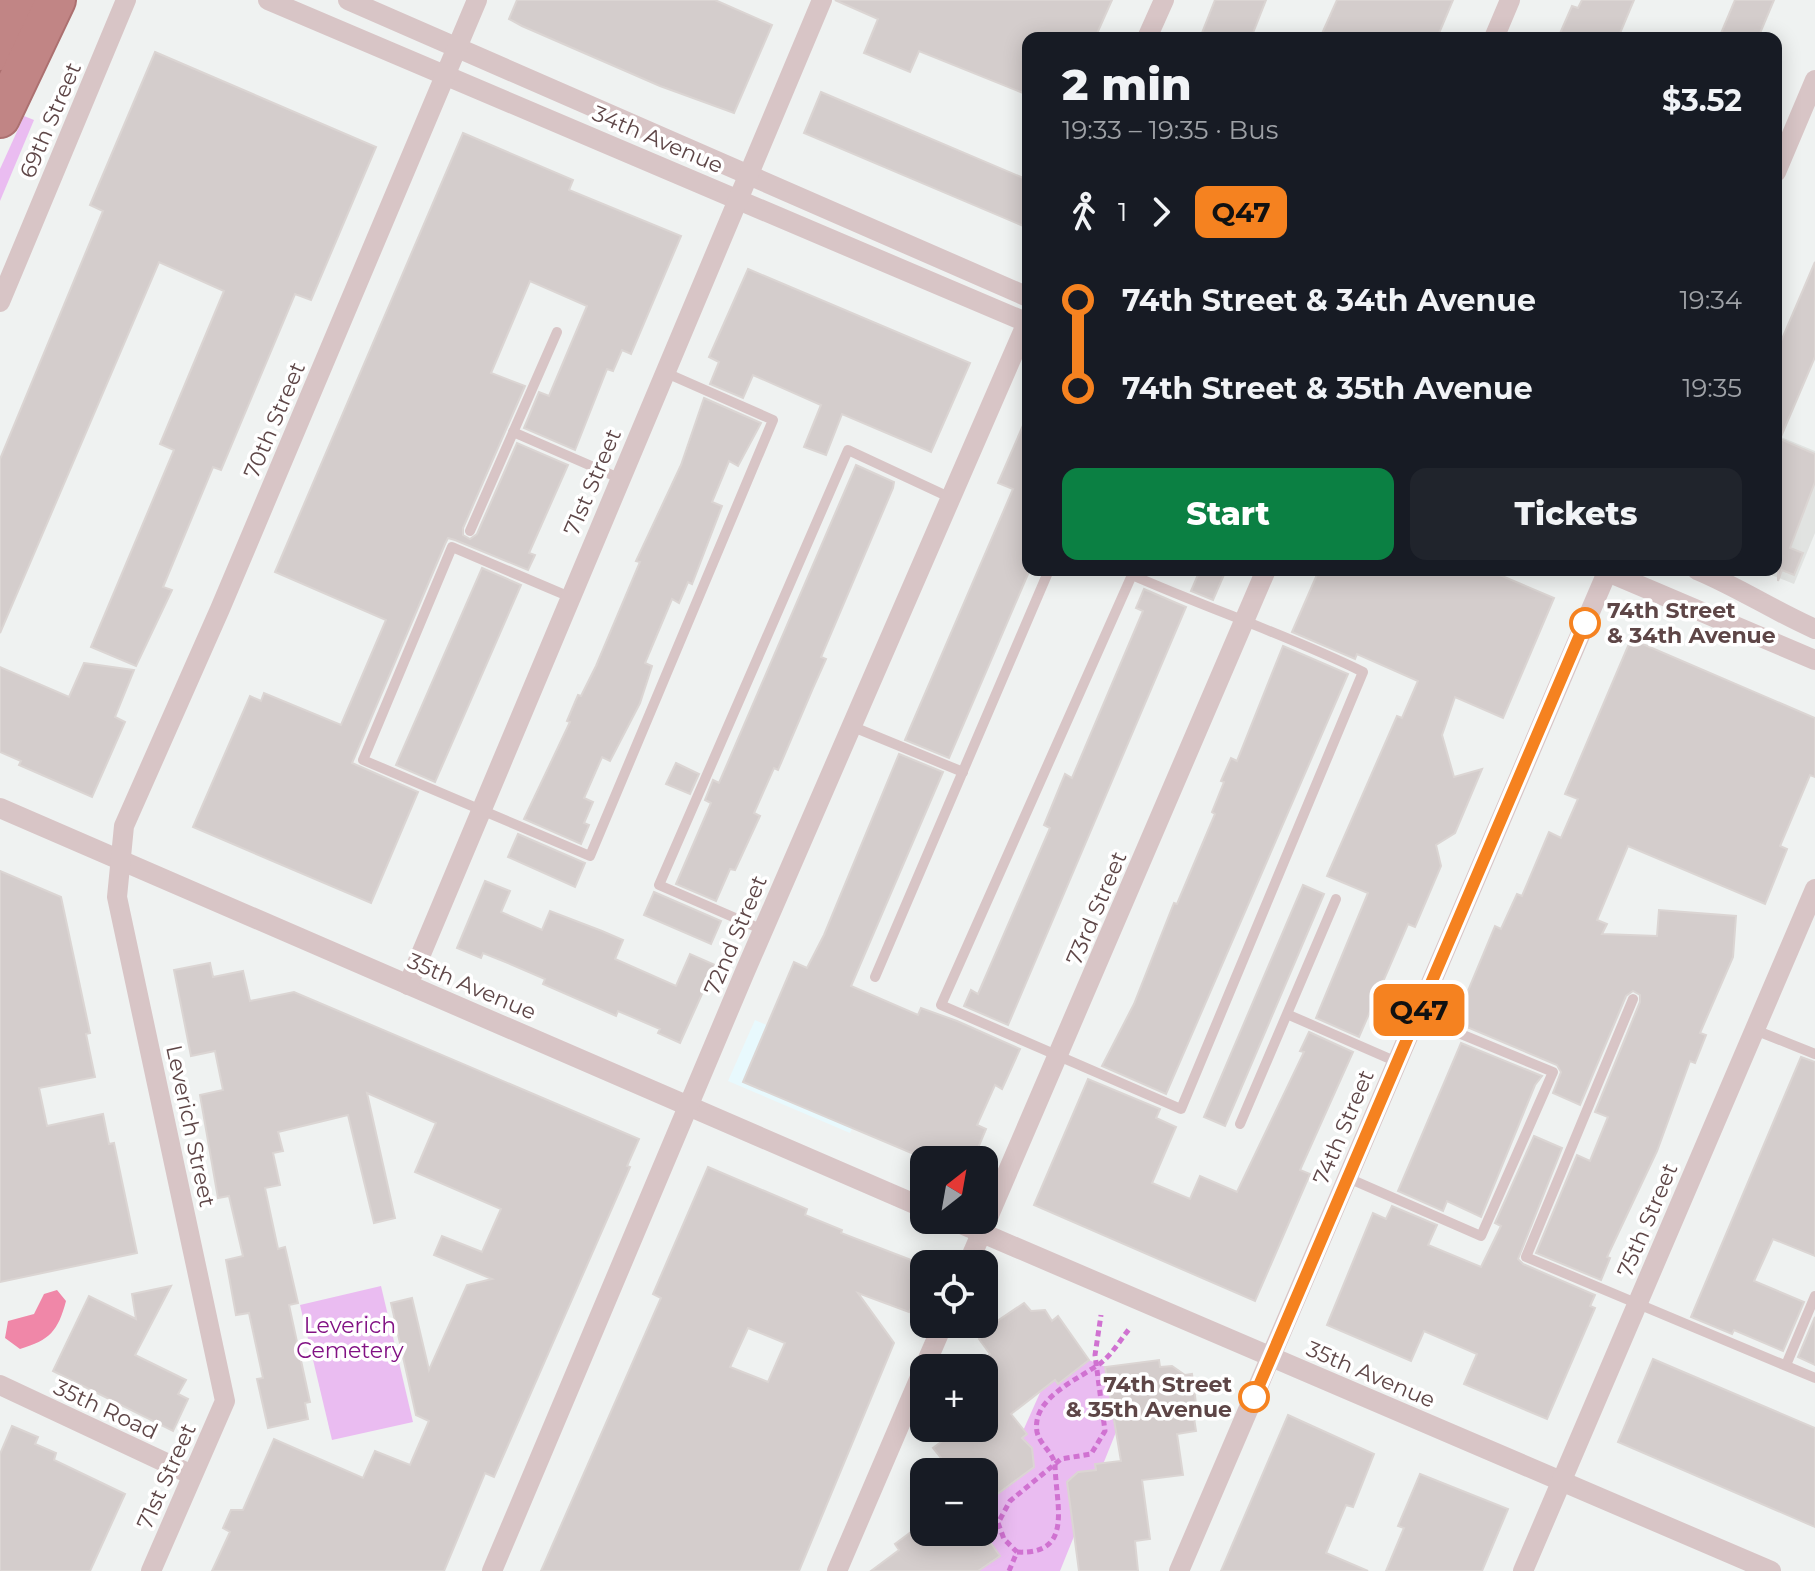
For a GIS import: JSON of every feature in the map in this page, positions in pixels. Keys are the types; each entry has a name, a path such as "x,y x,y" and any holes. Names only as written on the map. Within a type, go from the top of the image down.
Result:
{"highway":[{"path":"0,51 20,0"},
{"path":"0,118 56,0"}],"street":[{"name":"69th Street","path":"0,302 126,0"},
{"name":"34th Avenue","path":"268,0 1022,319"},
{"name":"34th Avenue","path":"348,0 1022,294"},
{"name":"70th Street","path":"121,860 124,826 220,609 477,0"},
{"name":"71st Street","path":"408,985 822,0"},
{"path":"1150,32 1164,0"},
{"path":"1497,32 1510,0"},
{"path":"1782,158 1815,80"},
{"name":"72nd Street","path":"492,1571 763,930 1022,336"},
{"name":"73rd Street","path":"998,1196 1264,576"},
{"name":"74th Street","path":"1179,1571 1604,576"},
{"path":"1618,576 1815,660"},
{"path":"1712,576 1736,586 1764,607 1815,629"},
{"name":"35th Avenue","path":"0,808 910,1202"},
{"name":"Leverich Street","path":"121,860 117,897 225,1401"},
{"name":"75th Street","path":"1523,1571 1815,889"},
{"name":"35th Avenue","path":"984,1234 1771,1571"},
{"name":"35th Road","path":"0,1385 192,1475"},
{"name":"71st Street","path":"151,1571 225,1401"},
{"path":"837,1571 910,1401"}],"lane":[{"path":"470,531 557,332"},
{"path":"570,597 452,547 363,760 590,856 773,420 664,372"},
{"path":"513,432 619,478"},
{"path":"763,930 659,885 848,450 951,498"},
{"path":"875,977 1046,576"},
{"path":"1132,576 941,1005 1181,1109 1363,672 1246,619 1217,612 1134,576"},
{"path":"851,726 963,772"},
{"path":"1240,1124 1336,899"},
{"path":"1633,999 1526,1257 1815,1378"},
{"path":"1289,1015 1397,1062"},
{"path":"1348,1178 1481,1236 1553,1072 1417,1016"},
{"path":"1755,1030 1815,1054"},
{"path":"1786,1365 1815,1296"}],"path":[{"path":"1101,1315 1096,1365 1105,1431 1100,1444 1091,1454 1061,1459 1055,1465 1010,1501 998,1523 1004,1539 1017,1552 1039,1553 1049,1547 1057,1534 1055,1465 1038,1437 1036,1421 1047,1401 1096,1365 1130,1328"},
{"path":"1009,1571 1017,1552"}],"shaded area":[{"path":"1782,437 1815,451 1815,533 1794,584 1774,576 1782,576"},
{"path":"755,1020 876,1073 850,1133 728,1081"},
{"path":"57,1290 66,1301 60,1320 46,1338 20,1349 5,1338 8,1321 34,1314 44,1294"}],"green space":[{"path":"24,116 34,120 0,201 0,169"},
{"name":"Leverich Cemetery","path":"381,1286 413,1422 332,1440 300,1305"},
{"path":"1060,1348 1137,1380 1060,1571 960,1571 972,1546 998,1546 998,1487"}],"building":[{"path":"517,0 715,0 772,25 734,113 660,86 522,26 509,19"},
{"path":"835,0 1112,0 1098,32 1022,32 1022,93 919,51 910,72 864,53 878,19"},
{"path":"1215,0 1266,0 1253,32 1202,32"},
{"path":"1337,0 1453,0 1440,32 1323,32"},
{"path":"1582,0 1634,0 1621,32 1561,32 1572,6 1578,8"},
{"path":"1735,0 1774,0 1761,32 1722,32"},
{"path":"155,52 376,147 311,300 295,294 221,470 213,467 163,587 172,590 136,666 91,647 174,450 160,444 224,291 159,262 0,633 0,459 103,211 90,205"},
{"path":"821,92 1022,177 1022,225 804,133"},
{"path":"463,133 573,180 569,190 681,236 631,354 622,350 613,371 607,369 575,450 524,428 539,392 549,396 587,306 530,281 491,373 525,386 463,528 463,535 470,539 477,534 517,443 568,465 529,553 535,555 528,570 455,540 448,538 445,544 352,763 418,792 371,903 193,827 250,696 261,701 264,693 341,725 386,620 275,572"},
{"path":"1815,262 1815,357 1782,434 1782,339"},
{"path":"748,269 970,363 931,452 842,414 826,455 804,447 821,405 753,375 743,398 710,384 719,362 709,357"},
{"path":"704,398 761,423 738,466 729,461 712,502 722,506 692,584 688,582 679,603 672,599 645,663 652,666 640,703 610,761 602,757 584,798 593,802 584,823 589,825 581,844 524,819 570,722 567,721 578,695 581,696 596,666 640,562 636,561 681,465"},
{"path":"1022,428 1022,576 1027,576 949,758 905,740 1013,489 998,483"},
{"path":"1782,440 1815,454 1815,482 1790,548 1803,553 1794,575 1782,570"},
{"path":"856,465 894,482 893,488 821,657 826,659 778,770 774,768 754,813 760,816 735,870 730,869 716,901 676,884 711,803 705,800 713,780 719,783"},
{"path":"482,568 521,585 435,782 396,765"},
{"path":"1197,576 1223,576 1213,600 1191,591"},
{"path":"1316,576 1502,576 1554,598 1503,718 1455,697 1442,735 1454,777 1482,769 1455,833 1436,845 1441,866 1415,927 1408,924 1359,1037 1316,1018 1368,893 1327,876 1397,716 1402,718 1418,681 1357,654 1355,659 1292,632"},
{"path":"1144,589 1186,607 1008,1025 964,1006 971,990 978,994 1050,828 1044,825 1065,774 1072,778 1143,611 1136,608"},
{"path":"1631,639 1815,718 1815,777 1810,775 1780,846 1787,849 1765,904 1628,846 1597,920 1607,924 1602,934 1657,936 1659,910 1736,916 1733,957 1700,1033 1706,1035 1695,1063 1690,1061 1657,1151 1607,1257 1610,1258 1601,1280 1536,1253 1577,1155 1590,1161 1608,1117 1595,1112 1640,1002 1640,995 1633,991 1626,996 1580,1105 1553,1093 1561,1072 1557,1065 1455,1022 1495,926 1501,929 1517,894 1522,896 1549,832 1561,838 1578,799 1565,794"},
{"path":"1283,646 1348,674 1166,1094 1102,1066 1134,1004 1174,903 1177,904 1215,814 1212,812 1224,782 1221,781 1231,758 1237,761"},
{"path":"84,663 134,670 115,717 125,722 92,797 19,765 21,761 0,752 0,667 69,697"},
{"path":"899,754 943,772 851,986 918,1015 921,1008 957,1021 1020,1049 1002,1089 995,1085 977,1125 986,1129 979,1146 910,1146 910,1152 743,1082 794,962 807,968 824,935"},
{"path":"676,763 699,774 690,794 666,784"},
{"path":"518,834 585,863 575,887 508,857"},
{"path":"0,871 61,897 90,1033 86,1034 95,1077 39,1088 47,1126 103,1114 109,1144 114,1143 137,1253 0,1282"},
{"path":"485,881 510,891 501,912 542,930 550,911 602,931 623,940 615,959 676,986 690,954 715,965 680,1043 658,1033 660,1029 618,1011 616,1016 543,984 545,979 503,961 483,953 481,958 457,948"},
{"path":"1303,885 1324,894 1225,1126 1204,1117"},
{"path":"654,892 721,921 711,944 644,915"},
{"path":"210,963 213,977 243,971 250,1001 294,992 639,1139 627,1166 630,1167 494,1477 485,1473 444,1571 212,1571 230,1532 223,1528 231,1510 243,1510 274,1439 363,1478 375,1451 410,1465 429,1421 416,1415 391,1303 412,1298 429,1370 467,1285 492,1279 434,1255 442,1236 482,1252 501,1209 415,1172 436,1123 367,1093 395,1218 374,1223 348,1115 278,1132 283,1151 273,1153 280,1185 265,1188 278,1249 285,1247 298,1303 289,1305 310,1402 305,1403 308,1419 268,1428 257,1379 263,1378 249,1313 236,1315 226,1260 243,1256 229,1196 218,1198 200,1095 223,1090 215,1051 191,1056 174,970"},
{"path":"1309,1032 1353,1052 1300,1170 1310,1174 1255,1301 1034,1205 1088,1079 1160,1109 1156,1118 1176,1127 1152,1183 1190,1199 1200,1176 1237,1192 1304,1052 1300,1051"},
{"path":"1461,1043 1542,1076 1535,1085 1481,1217 1447,1201 1443,1211 1398,1191"},
{"path":"1801,1057 1815,1062 1815,1256 1773,1239 1754,1281 1804,1302 1783,1351 1734,1330 1732,1334 1691,1317"},
{"path":"1534,1136 1562,1148 1518,1259 1523,1264 1595,1295 1590,1306 1595,1308 1547,1419 1464,1384 1477,1354 1424,1331 1411,1361 1327,1325 1373,1213 1386,1219 1392,1206 1437,1225 1428,1245 1481,1267 1501,1226 1495,1223"},
{"path":"708,1167 807,1209 805,1215 842,1230 841,1233 910,1260 909,1312 858,1293 894,1343 799,1571 541,1571 661,1298 653,1294","holes":["748,1328 785,1343 768,1382 730,1367"]},
{"path":"171,1286 135,1355 186,1380 178,1394 188,1399 173,1431 53,1371 89,1296 136,1319 132,1294"},
{"path":"1024,1303 1031,1311 1045,1310 1052,1321 1058,1316 1089,1360 1058,1384 1055,1380 1011,1414 1027,1434 1022,1438 1032,1448 1034,1467 998,1494 998,1458 941,1458 933,1448 941,1442 998,1442 998,1354 990,1354 979,1339 998,1338 998,1321"},
{"path":"1815,1317 1815,1365 1798,1357"},
{"path":"1653,1359 1815,1428 1815,1527 1618,1442"},
{"path":"1159,1360 1160,1367 1172,1366 1185,1375 1192,1374 1198,1418 1194,1418 1196,1431 1177,1434 1183,1475 1142,1480 1150,1539 1135,1541 1138,1571 1079,1571 1067,1482 1078,1472 1096,1470 1095,1464 1121,1461 1105,1367"},
{"path":"1288,1415 1374,1454 1353,1507 1346,1505 1326,1553 1368,1571 1221,1571"},
{"path":"12,1426 38,1437 35,1444 56,1453 54,1460 125,1494 90,1571 0,1571 0,1454"},
{"path":"1420,1474 1508,1509 1482,1571 1386,1571 1404,1528 1398,1526"},
{"path":"910,1533 910,1546 993,1546 1000,1556 978,1571 871,1571 899,1550 895,1544"}],"bus line":[{"name":"Q47","path":"1254,1397 1585,623"}],"place":[{"name":"74th Street & 34th Avenue","path":"1585,623"},
{"name":"74th Street & 35th Avenue","path":"1254,1397"}]}
